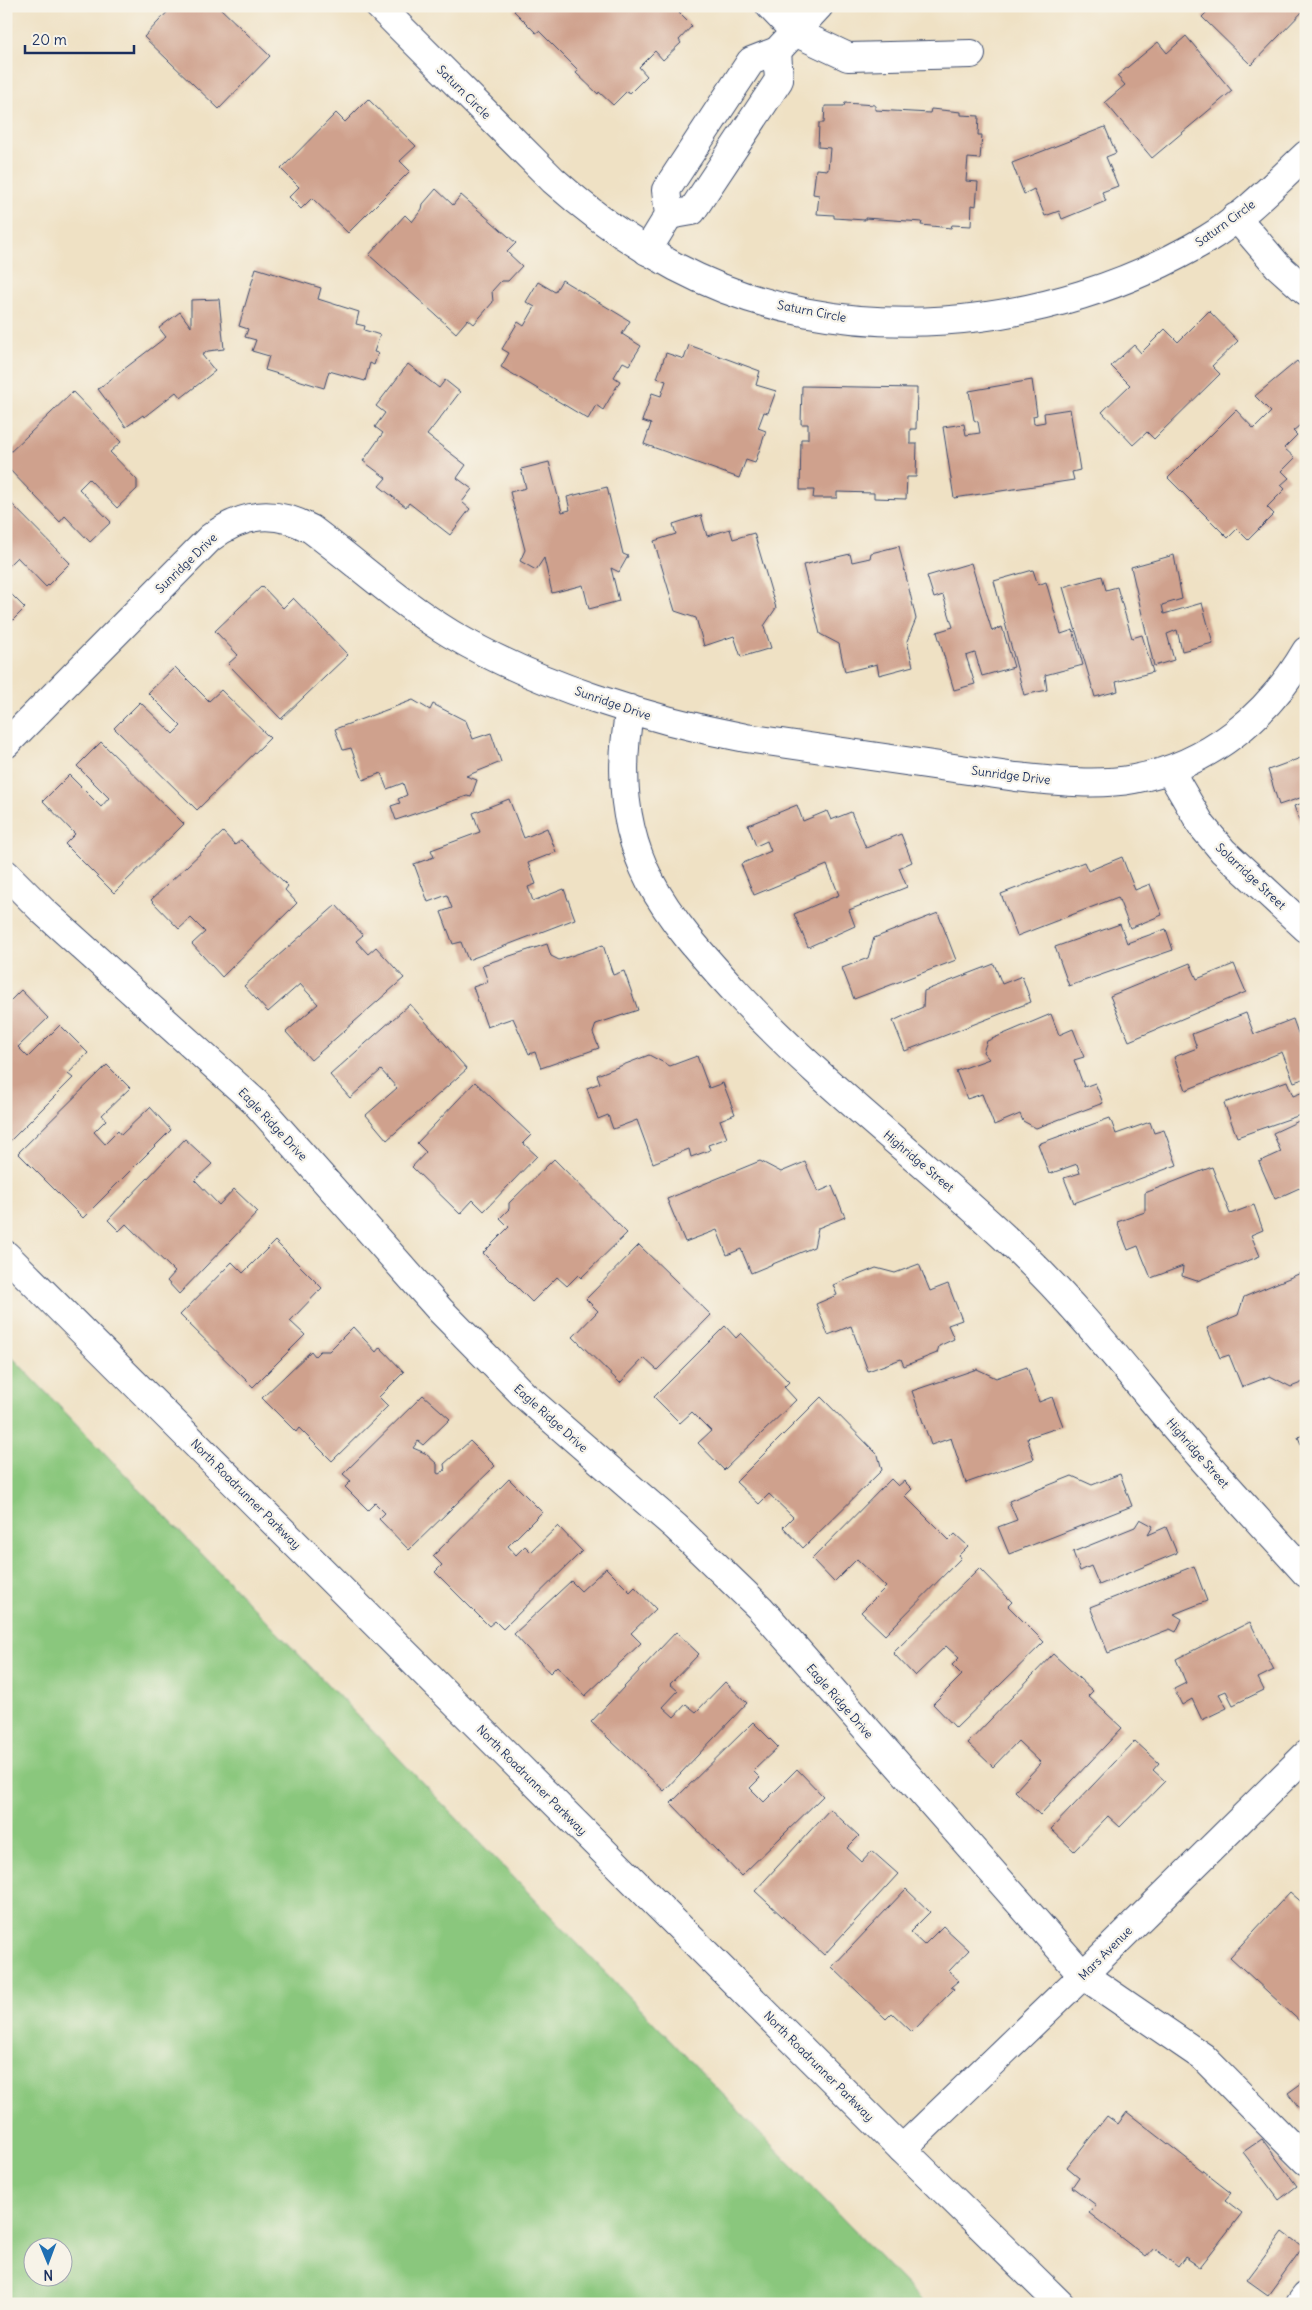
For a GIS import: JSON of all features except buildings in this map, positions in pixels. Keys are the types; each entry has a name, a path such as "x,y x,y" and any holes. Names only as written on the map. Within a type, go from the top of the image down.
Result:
{"street":[{"name":"Saturn Circle","path":"379,6 553,180 584,207 646,251 711,283 784,307 823,316 862,320 937,321 1006,314 1110,285 1178,255 1208,238 1236,218 1306,155"},
{"path":"669,215 692,211 779,80 786,41 770,6"},
{"path":"646,251 669,215 666,190 751,61 786,41 820,6"},
{"path":"786,41 848,57 971,54"},
{"path":"698,142 726,160"},
{"path":"1236,218 1277,266 1306,291"},
{"name":"Sunridge Drive","path":"6,744 210,538 225,527 243,519 259,516 279,517 296,521 311,530 424,616 478,648 552,681 630,709 705,730 746,738 1043,780 1093,782 1132,779 1170,771 1207,753 1240,731 1268,705 1290,678 1306,651"},
{"name":"Highridge Street","path":"630,709 625,734 624,760 624,787 627,813 640,859 651,882 679,925 710,963 785,1042 843,1096 984,1218 1059,1292 1211,1470 1306,1573"},
{"name":"Solarridge Street","path":"1170,771 1202,826 1222,852 1306,928"},
{"name":"Eagle Ridge Drive","path":"6,874 256,1104 440,1310 524,1395 676,1527 760,1608 1083,1975 1203,2058 1306,2161"},
{"name":"North Roadrunner Parkway","path":"6,1255 902,2149 1060,2304"},
{"name":"Mars Avenue","path":"902,2149 1083,1975 1306,1754"},
{"path":"1300,2304 1306,2296"}],"green space":[{"path":"6,1351 925,2304 6,2304"}]}
